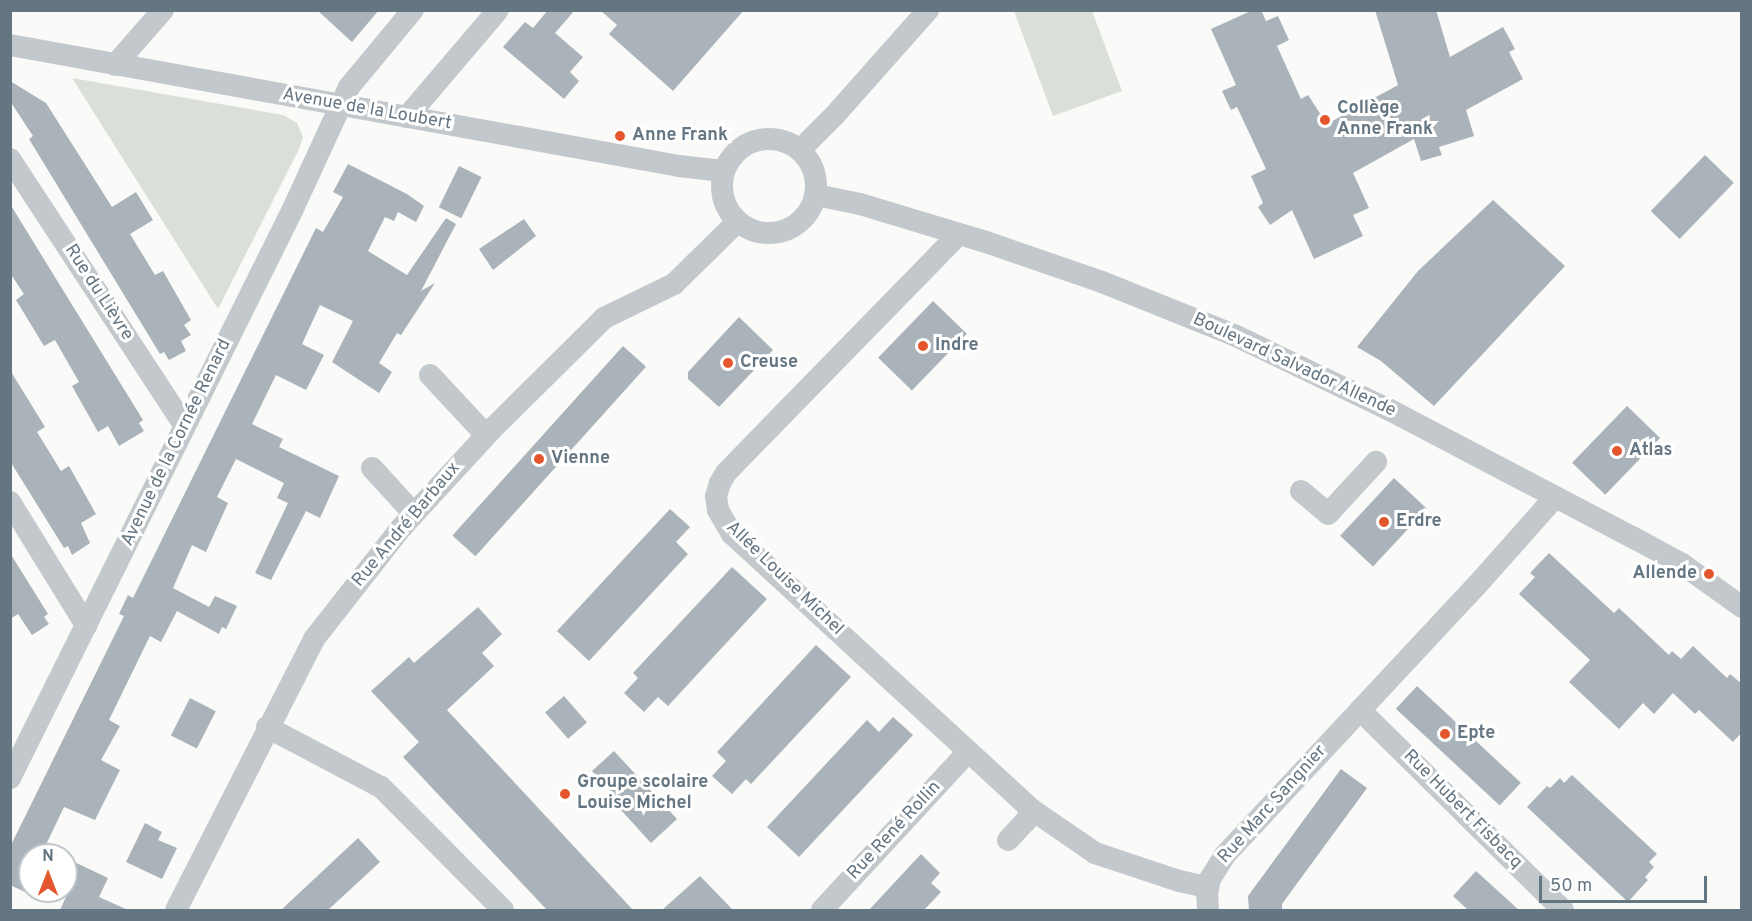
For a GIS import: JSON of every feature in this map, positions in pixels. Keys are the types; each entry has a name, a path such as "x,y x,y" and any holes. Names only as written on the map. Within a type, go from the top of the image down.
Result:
{"street":[{"path":"115,65 163,10"},
{"name":"Avenue de la Cornée Renard","path":"10,778 292,211 340,105 362,69 413,10"},
{"path":"407,117 498,10"},
{"path":"800,150 928,10"},
{"name":"Avenue de la Loubert","path":"10,45 679,166 723,171"},
{"path":"776,139 800,150 811,162 816,178 816,195 810,211 799,224 785,232 768,234 752,231 737,222 723,199 723,171 738,150 756,141 776,139"},
{"name":"Rue du Lièvre","path":"10,159 185,426"},
{"name":"Boulevard Salvador Allende","path":"816,195 860,204 1102,282 1236,336 1377,404 1682,564 1742,607"},
{"name":"Rue André Barbaux","path":"176,910 267,727 314,639 414,514 486,435 604,318 674,284 737,222"},
{"name":"Allée Louise Michel","path":"958,235 726,474 716,496 723,523 732,534 1031,809 1095,853 1170,879 1208,887"},
{"path":"430,375 486,435"},
{"path":"1301,491 1328,514 1376,462"},
{"path":"372,468 414,514"},
{"name":"Rue Marc Sangnier","path":"1208,910 1208,887 1216,867 1225,855 1555,497"},
{"path":"10,502 86,625"},
{"name":"Rue Hubert Fisbacq","path":"1360,710 1563,910"},
{"path":"267,727 381,787 503,910"},
{"name":"Rue René Rollin","path":"822,910 968,752"},
{"path":"1008,840 1026,821 1031,809"}],"shaded area":[{"path":"1014,11 1092,11 1122,91 1053,116"},
{"path":"72,78 283,115 297,123 303,137 299,149 218,309"}],"building":[{"path":"317,10 379,10 352,42"},
{"path":"548,10 575,10 555,33 583,57 570,72 579,81 564,99 503,47 525,22 533,28"},
{"path":"600,10 744,10 673,91 609,34 617,25"},
{"path":"1253,10 1261,10 1266,21 1278,16 1289,40 1277,46 1301,99 1308,95 1327,124 1398,85 1375,10 1436,10 1450,57 1503,27 1515,49 1509,52 1523,79 1466,110 1474,136 1439,147 1442,155 1421,161 1414,139 1353,173 1369,208 1353,215 1363,236 1314,259 1292,210 1270,225 1258,207 1263,203 1251,176 1266,169 1237,107 1231,110 1222,91 1236,85 1211,29"},
{"path":"10,81 46,103 112,207 136,192 153,220 130,234 155,275 163,271 191,320 184,325 191,335 181,341 186,351 169,360 164,352 160,354 29,139 33,136 10,101"},
{"path":"1705,155 1734,183 1680,239 1651,211"},
{"path":"348,164 407,194 424,206 416,222 398,212 394,221 385,217 368,251 407,275 446,218 456,224 421,291 435,283 401,335 397,333 379,363 392,372 379,393 332,362 353,321 320,305 302,344 324,355 306,390 276,375 252,424 283,439 279,447 339,476 320,518 306,511 271,580 255,573 288,503 277,498 284,483 236,459 217,497 228,503 206,552 192,545 173,588 209,607 215,596 237,606 226,629 222,627 219,634 177,611 161,642 150,636 109,720 120,726 101,760 120,770 95,820 64,807 47,843 18,843 18,889 10,885 10,847 124,616 119,614 128,595 133,598 316,228 323,232 343,197 333,192"},
{"path":"459,166 481,177 461,218 439,207"},
{"path":"1493,200 1565,266 1434,406 1381,361 1357,347 1418,271"},
{"path":"10,204 143,420 139,423 144,431 119,446 108,426 98,432 72,386 79,382 55,340 44,346 16,300 24,294 10,273"},
{"path":"524,219 536,236 493,270 479,249"},
{"name":"Indre","path":"933,301 967,334 912,390 878,358"},
{"name":"Creuse","path":"739,317 773,350 719,407 688,379 688,372"},
{"name":"Vienne","path":"623,346 646,367 475,556 452,536"},
{"path":"10,370 45,427 37,432 61,471 69,466 96,514 81,523 90,543 72,555 68,546 64,548 10,461"},
{"name":"Atlas","path":"1627,406 1660,438 1605,495 1572,463"},
{"name":"Erdre","path":"1394,478 1427,509 1373,566 1340,536"},
{"path":"670,509 690,527 676,542 688,554 589,661 557,631"},
{"path":"10,553 48,614 44,617 49,624 32,635 18,614 10,619"},
{"path":"1549,553 1614,613 1619,608 1669,655 1672,651 1681,659 1693,646 1727,678 1730,674 1742,684 1742,732 1733,742 1699,710 1695,714 1673,693 1654,714 1643,703 1619,729 1569,682 1590,660 1519,594 1535,577 1530,573"},
{"path":"732,567 767,599 668,706 658,697 644,712 624,693 638,678 633,673"},
{"path":"478,607 502,634 482,653 494,666 447,710 633,910 547,910 403,757 419,742 371,691 409,657 414,663"},
{"path":"816,645 851,677 751,784 746,779 732,794 712,776 726,761 717,752"},
{"name":"Epte","path":"1417,686 1521,783 1500,806 1396,709"},
{"path":"564,696 587,722 568,739 545,712"},
{"path":"190,698 216,711 197,749 171,735"},
{"path":"893,717 913,735 799,857 767,827 867,720 879,732"},
{"path":"614,751 677,819 651,843 610,798 614,794 592,771"},
{"path":"1341,769 1367,788 1282,904 1282,910 1249,910 1248,896"},
{"path":"1572,775 1657,854 1649,862 1654,867 1645,877 1648,880 1628,902 1527,807 1547,786 1550,788 1560,778 1564,783"},
{"path":"145,823 162,832 158,840 177,848 162,879 126,862"},
{"path":"358,838 380,862 328,910 281,910"},
{"path":"921,854 940,873 931,883 941,892 924,910 869,910"},
{"path":"78,864 108,878 99,897 128,910 60,910 63,903 78,903"},
{"path":"1476,871 1519,910 1468,910 1453,896"},
{"path":"700,876 733,910 662,910"}],"place":[{"name":"Collège Anne Frank","path":"1325,120"},
{"name":"Anne Frank","path":"620,136"},
{"name":"Indre","path":"923,346"},
{"name":"Creuse","path":"728,363"},
{"name":"Atlas","path":"1617,451"},
{"name":"Vienne","path":"539,459"},
{"name":"Erdre","path":"1384,522"},
{"name":"Allende","path":"1709,574"},
{"name":"Epte","path":"1445,734"},
{"name":"Groupe scolaire Louise Michel","path":"565,794"}]}
